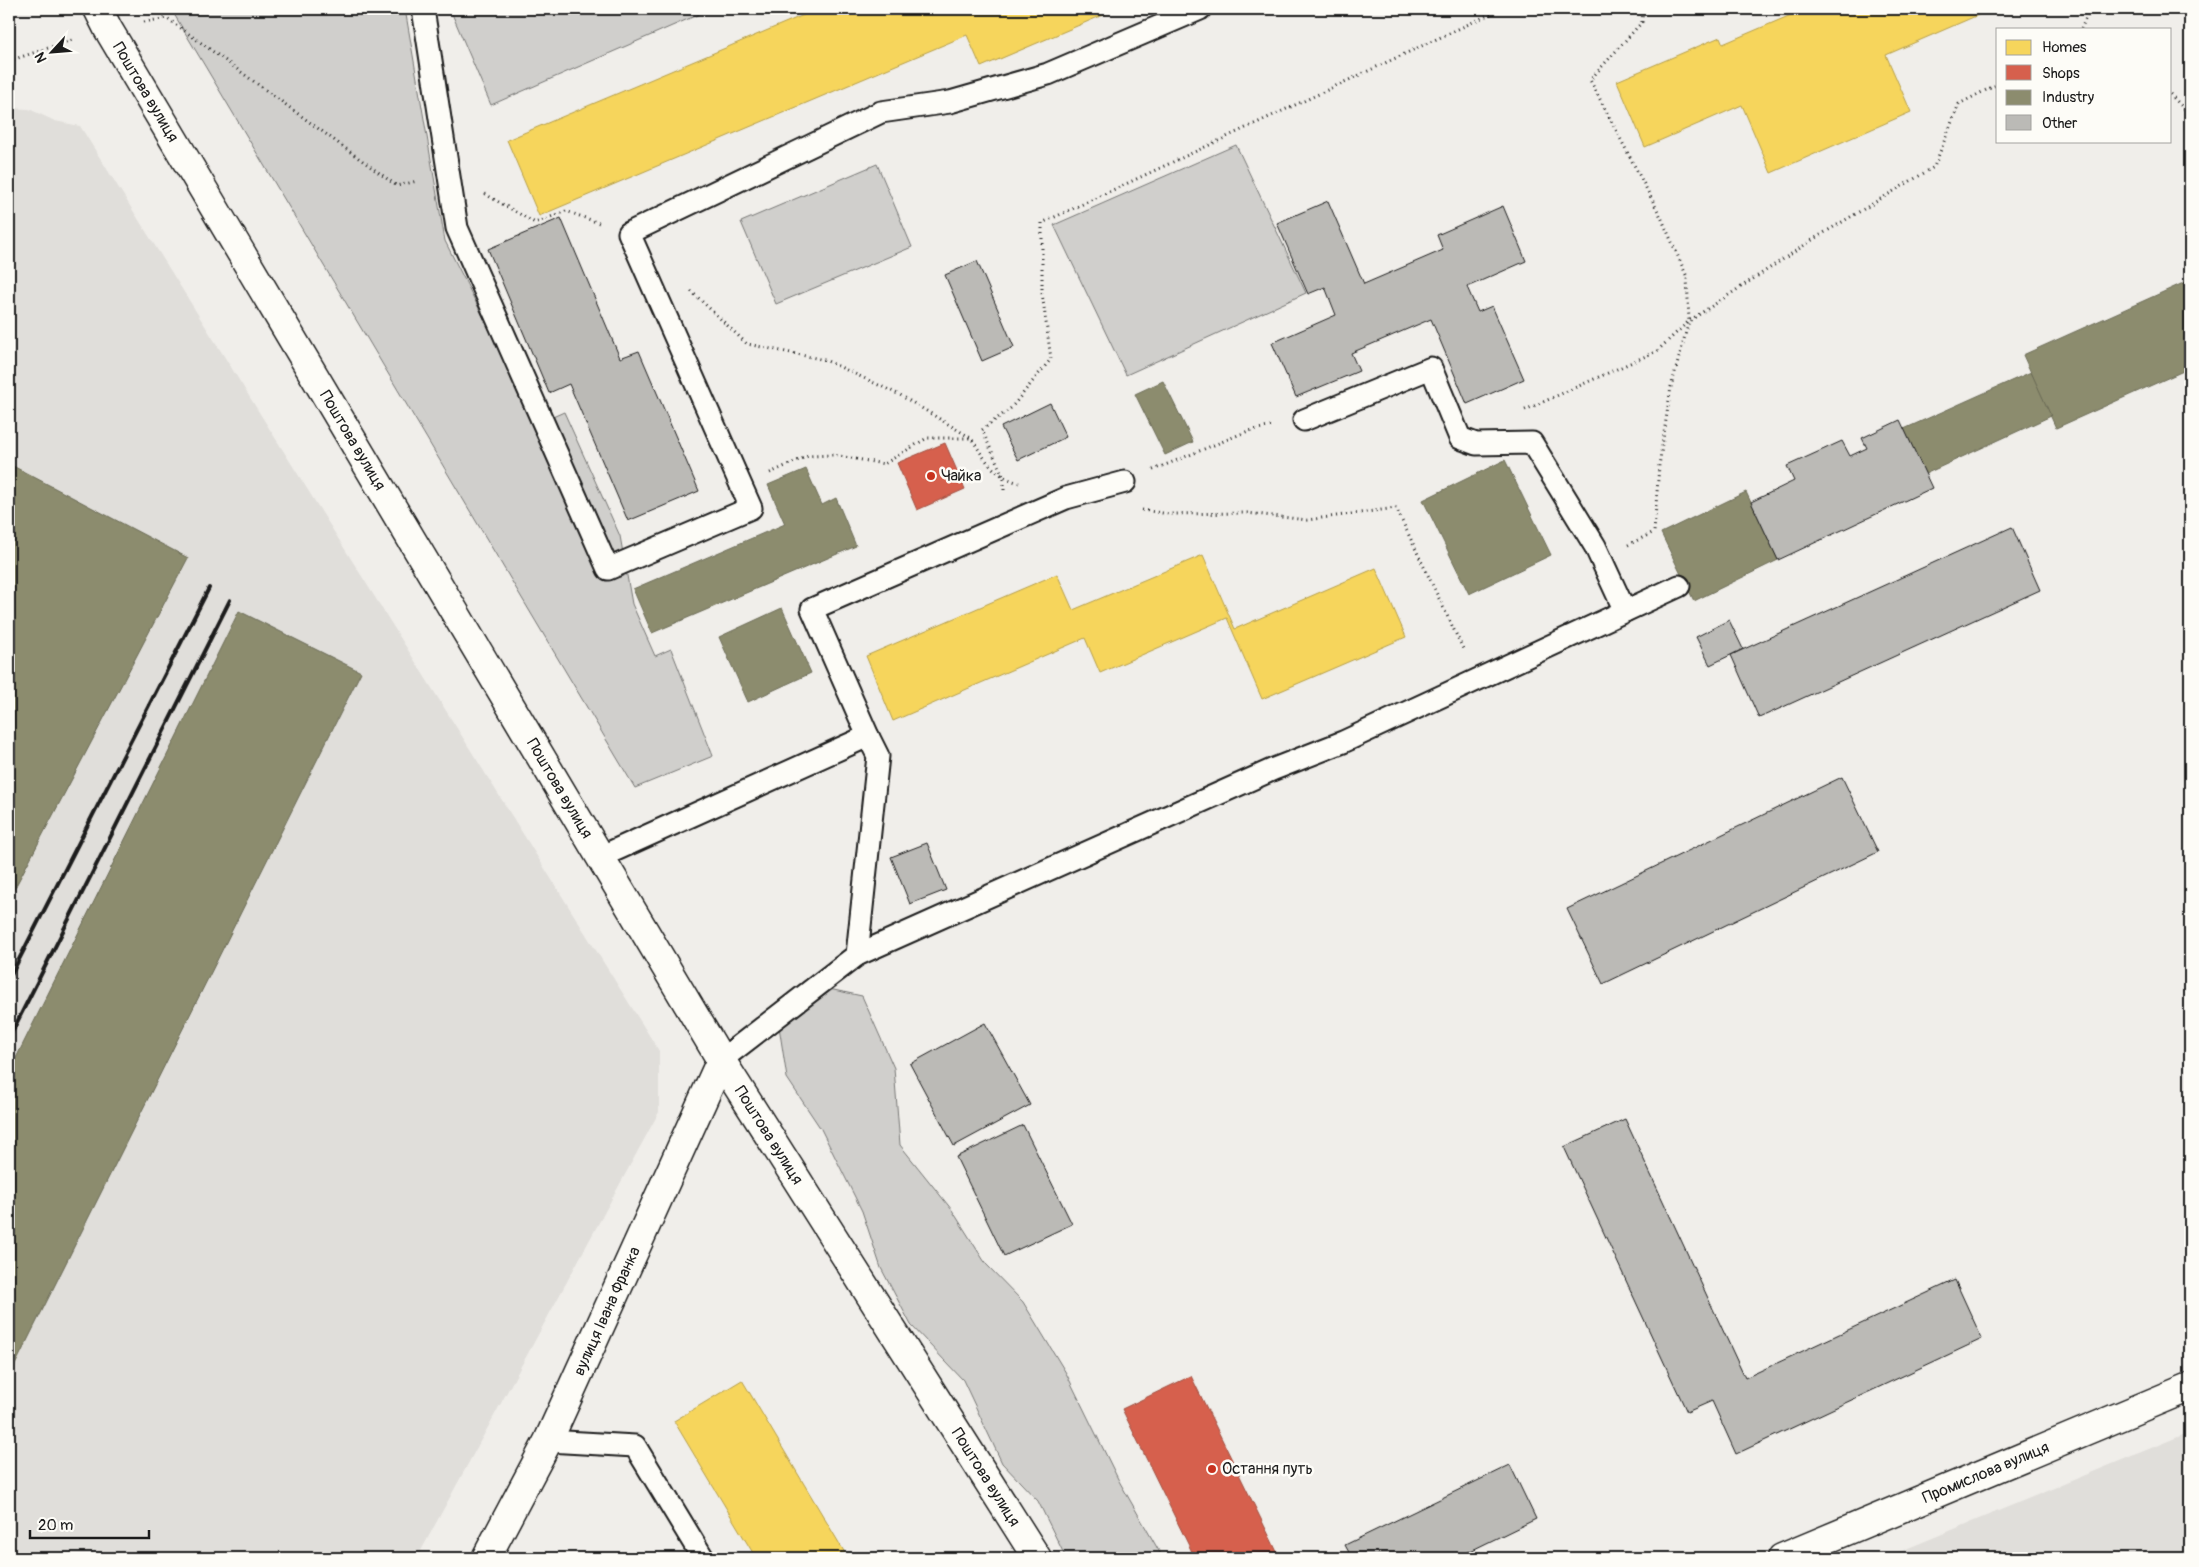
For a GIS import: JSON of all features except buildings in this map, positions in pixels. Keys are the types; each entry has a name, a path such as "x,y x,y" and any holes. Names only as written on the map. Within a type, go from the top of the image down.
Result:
{"street":[{"name":"Поштова вулиця","path":"103,19 721,1060 1037,1558"},
{"name":"вулиця Івана Франка","path":"486,1558 548,1441 721,1060"},
{"name":"Промислова вулиця","path":"1782,1558 2190,1387"}],"lane":[{"path":"423,9 457,228 608,569 751,508 629,233 881,112 950,102 1048,74 1200,9"},
{"path":"1304,420 1432,368 1460,438 1476,444 1532,443 1595,546 1625,610"},
{"path":"857,955 878,756 812,609 1066,498 1125,482"},
{"path":"721,1060 857,955 1274,769 1343,742 1679,586"},
{"path":"600,857 868,736"},
{"path":"548,1441 635,1446 703,1558"}],"path":[{"path":"1002,527 1004,478 982,430 1011,408 1050,359 1042,293 1042,223 1500,9"},
{"path":"1600,559 1654,532 1659,466 1671,387 1689,321 1687,277 1661,217 1590,80 1642,22 1643,9"},
{"path":"2081,28 2090,9"},
{"path":"9,61 103,19 166,18 398,186 448,173 535,223 566,211 629,233"},
{"path":"1521,412 1657,351 1689,321 1817,238 1934,167 1959,104 1996,85"},
{"path":"2172,96 2190,115"},
{"path":"685,285 748,344 825,360 900,395 971,438"},
{"path":"1125,482 1248,431 1304,420"}],"shaded area":[{"path":"171,9 405,9 445,241 537,424 564,412 620,536 632,604 655,656 671,649 713,756 635,788"},
{"path":"450,9 711,9 491,105"},
{"path":"9,108 29,109 55,121 80,126 659,1051 659,1112 417,1558 9,1558"},
{"path":"1236,145 1306,293 1126,375 1054,225"},
{"path":"877,164 912,247 776,304 741,222"},
{"path":"829,989 862,996 894,1068 900,1145 952,1210 986,1264 1023,1302 1066,1373 1119,1481 1163,1558 1066,1558 1038,1501 1002,1463 963,1380 911,1325 881,1268 862,1211 821,1129 787,1078 778,1020"},
{"path":"2190,1432 2190,1558 1884,1558"}],"railway":[{"path":"9,979 209,588"},
{"path":"9,1038 230,600"}],"place":[{"name":"Чайка","path":"931,476"},
{"name":"Остання путь","path":"1212,1469"}]}
